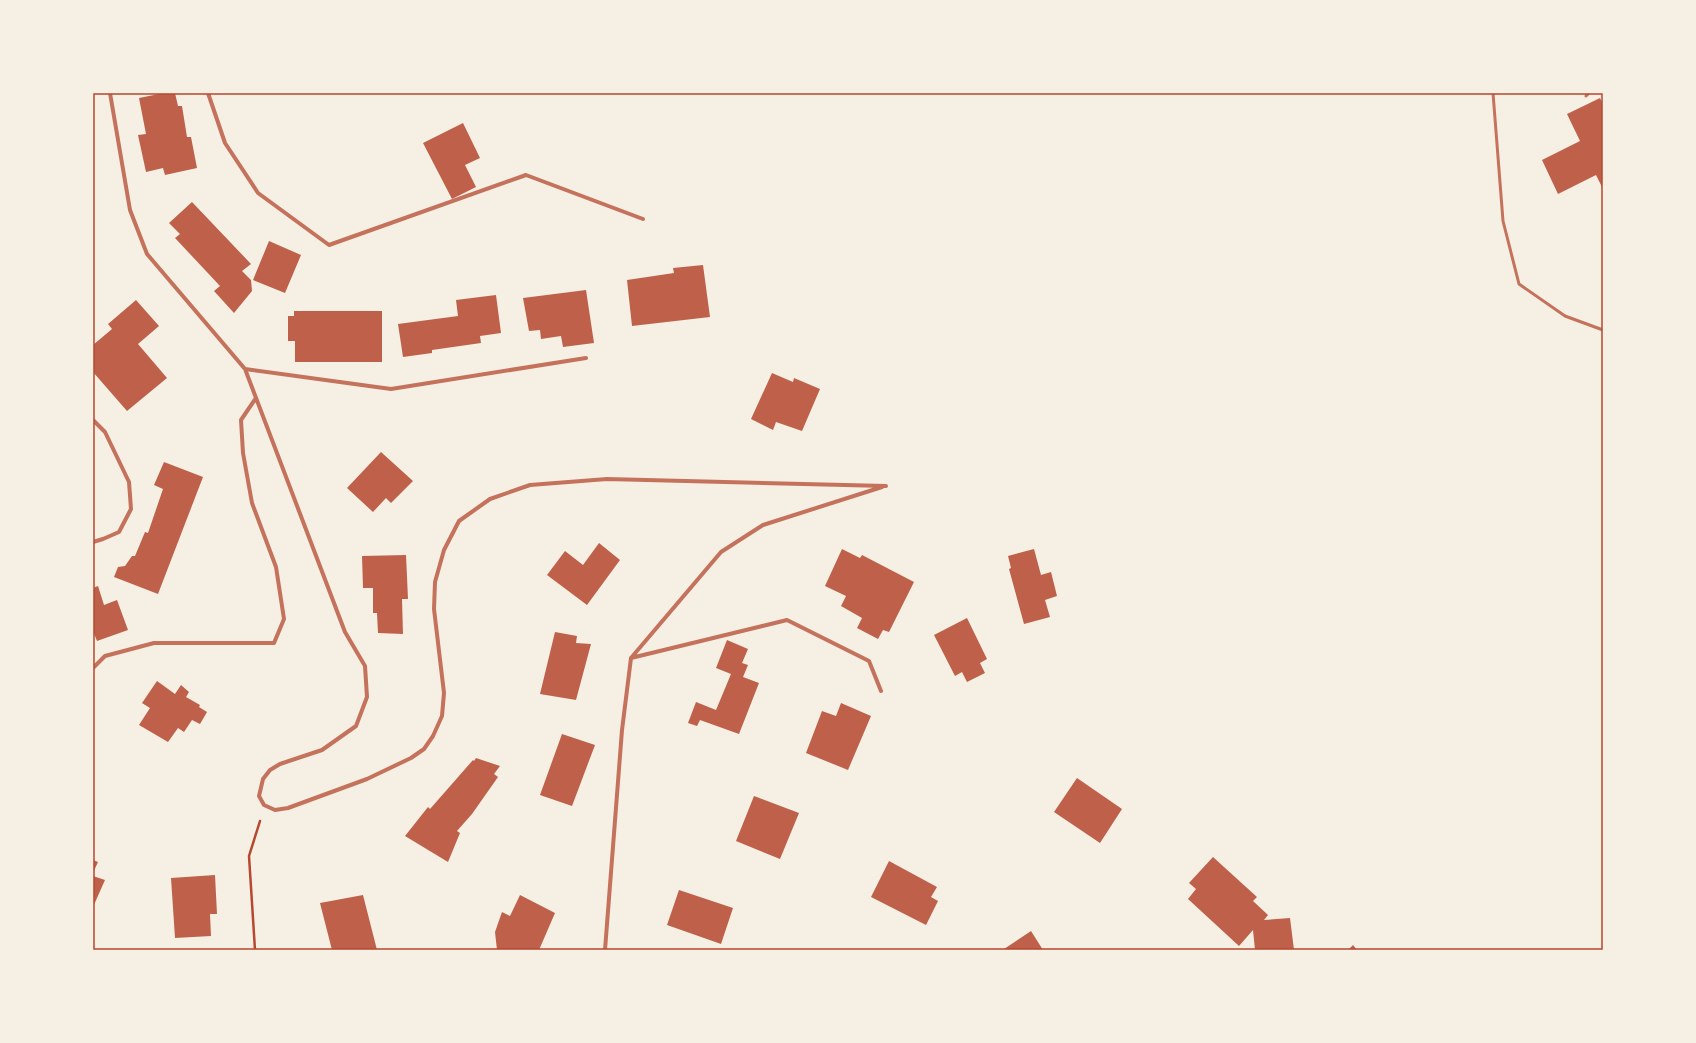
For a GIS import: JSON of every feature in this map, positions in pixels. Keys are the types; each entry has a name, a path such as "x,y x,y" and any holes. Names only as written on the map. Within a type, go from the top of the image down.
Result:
{"street":[{"path":"110,93 130,210 148,254 245,369 346,632 365,666 367,698 356,726 322,750 280,764 270,770 263,778 260,796 264,805 275,810 288,808 367,779 411,758 424,748 433,736 442,716 444,693 434,609 435,582 444,550 459,521 490,499 530,485 607,479 886,486 763,525 721,552 631,658 622,730 605,950"},
{"path":"208,93 225,143 258,193 329,246 526,176 643,219"},
{"path":"245,369 390,389 586,358"},
{"path":"93,668 105,656 154,643 274,643 284,619 276,567 252,503 243,453 241,420 256,398"},
{"path":"93,420 105,432 129,482 130,509 119,532 93,542"},
{"path":"631,658 787,620 870,660 881,691"}],"lane":[{"path":"1493,93 1503,221 1519,284 1565,316 1603,330"},
{"path":"1586,96 1589,93"}],"path":[{"path":"255,950 249,856 264,805"}],"building":[{"path":"164,93 175,93 178,106 182,106 187,137 191,137 197,168 165,175 163,168 146,172 138,135 146,134 139,98"},
{"path":"1600,98 1603,104 1603,189 1596,175 1558,194 1542,160 1580,141 1567,114"},
{"path":"463,123 480,158 465,165 476,187 452,199 423,143"},
{"path":"192,202 251,264 242,271 251,280 252,291 234,313 214,291 220,286 175,238 180,234 169,223"},
{"path":"269,241 301,255 285,293 253,280"},
{"path":"703,265 710,317 632,326 627,280 674,273 673,268"},
{"path":"586,290 594,343 563,347 561,336 541,339 540,330 529,331 523,298"},
{"path":"496,295 501,333 480,336 481,343 432,350 432,353 403,357 398,324 458,316 456,300"},
{"path":"136,300 159,326 138,344 167,378 127,411 93,372 93,345 112,329 108,324"},
{"path":"294,311 382,311 382,362 295,362 295,341 288,341 288,316 294,316"},
{"path":"772,373 793,382 794,378 820,389 802,431 776,422 773,430 751,419"},
{"path":"381,452 413,481 391,503 386,498 373,512 347,488"},
{"path":"164,462 203,477 158,594 114,577 118,567 125,566 132,556 135,556 145,532 148,533 163,489 154,485"},
{"path":"599,543 620,560 587,605 547,575 565,551 583,565"},
{"path":"842,549 860,558 862,555 914,582 889,632 883,630 878,639 857,628 862,618 841,606 846,596 825,586"},
{"path":"1034,549 1041,575 1051,572 1057,596 1045,600 1050,617 1024,624 1009,569 1011,568 1008,556"},
{"path":"406,555 408,599 402,599 403,634 378,633 377,613 373,613 373,588 363,588 362,556"},
{"path":"98,586 104,605 117,600 128,630 97,641 93,631 93,588"},
{"path":"967,618 987,659 980,663 985,673 967,682 962,672 955,676 934,635"},
{"path":"555,632 577,636 576,643 591,644 576,700 540,694"},
{"path":"727,640 748,649 742,663 748,665 743,677 759,683 739,734 700,720 697,726 688,723 696,702 716,710 731,674 716,668"},
{"path":"157,681 175,694 181,685 189,692 186,697 200,705 199,707 207,712 200,724 192,720 184,732 178,728 168,742 139,725 150,708 142,703"},
{"path":"841,703 871,716 848,770 806,753 822,711 836,716"},
{"path":"562,734 595,745 572,806 540,795"},
{"path":"476,758 500,766 494,774 498,777 472,814 457,831 460,833 448,862 405,836 428,807 430,809"},
{"path":"1077,778 1122,809 1100,843 1054,812"},
{"path":"754,796 799,813 780,859 736,841"},
{"path":"1213,857 1257,897 1253,901 1268,915 1264,920 1290,918 1294,950 1255,950 1253,930 1239,946 1188,899 1196,889 1189,883"},
{"path":"93,860 98,862 93,873"},
{"path":"889,861 937,887 931,897 938,901 926,925 871,897"},
{"path":"215,875 217,914 210,914 211,936 175,938 171,878"},
{"path":"93,876 105,880 93,907"},
{"path":"679,890 733,908 721,944 667,925"},
{"path":"363,895 377,950 332,950 320,903"},
{"path":"520,895 555,913 539,950 497,950 495,932 502,912 510,916"},
{"path":"1031,931 1043,950 1004,949"},
{"path":"1353,945 1357,950 1348,950"}]}
